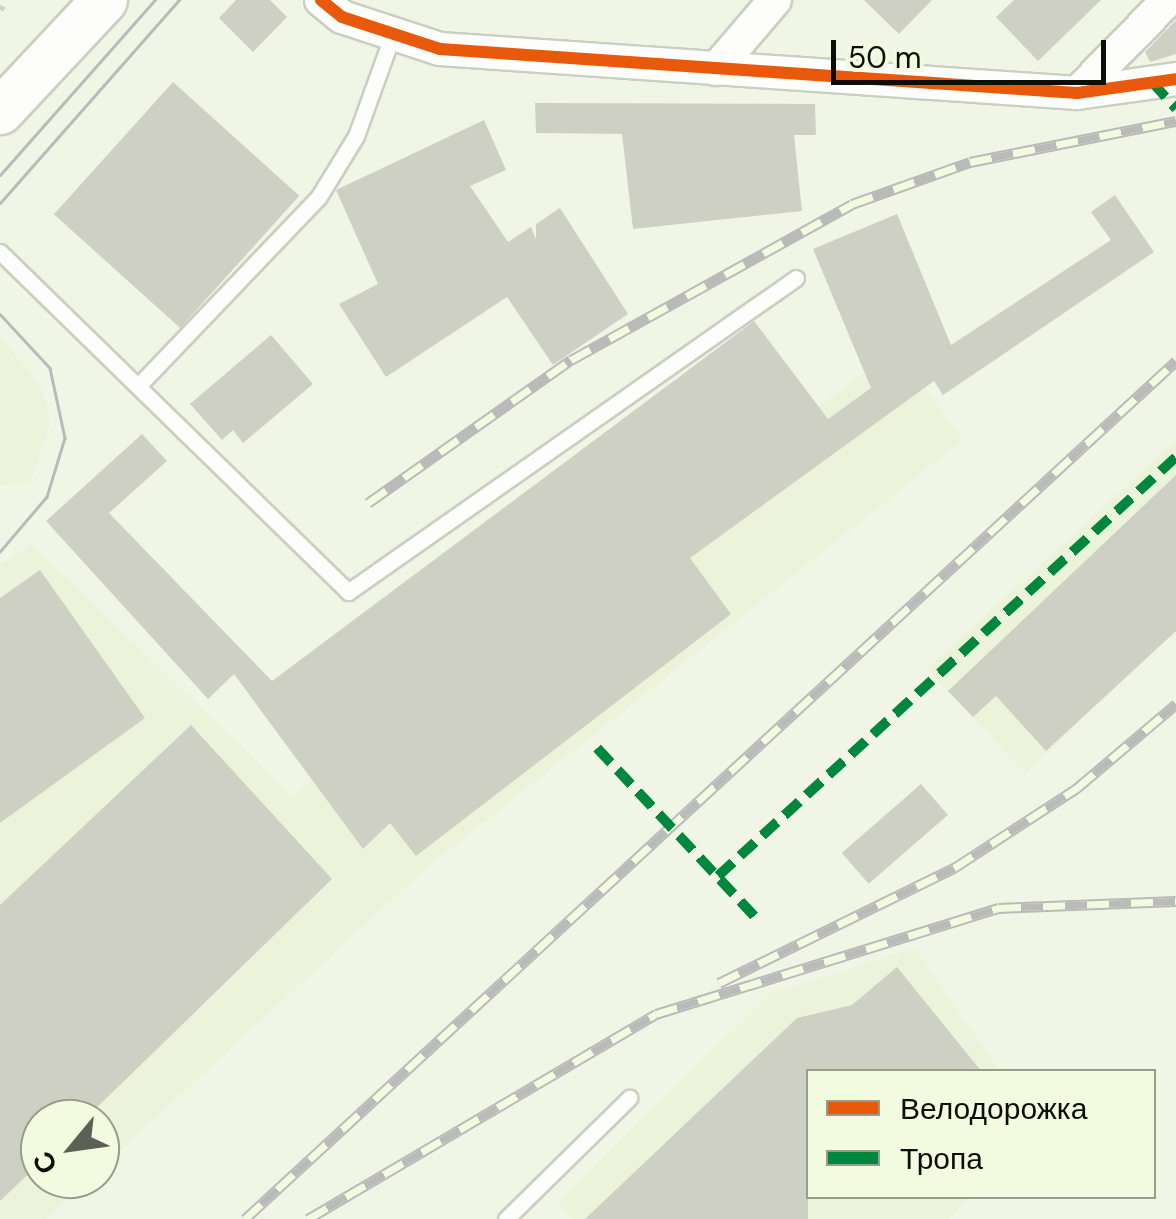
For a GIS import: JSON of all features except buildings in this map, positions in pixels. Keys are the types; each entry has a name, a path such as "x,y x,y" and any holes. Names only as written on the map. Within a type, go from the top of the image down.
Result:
{"main road":[{"path":"0,111 104,0"}],"street":[{"path":"321,0 342,18 440,48 1077,93 1176,79"},
{"path":"716,69 775,0"},
{"path":"1077,93 1168,0"}],"lane":[{"path":"139,385 318,198 356,136 393,34"},
{"path":"0,252 348,592 796,278"},
{"path":"506,1219 628,1098"}],"path":[{"path":"0,10 9,0"}],"shaded area":[{"path":"0,335 43,390 50,425 31,481 0,485"},
{"path":"897,348 963,440 423,871 120,1151 120,1099 20,1099 20,1199 68,1199 46,1219 0,1219 0,565 32,544 292,796"},
{"path":"1176,440 1176,631 1025,774 927,669"},
{"path":"915,948 999,1069 806,1069 806,1199 970,1199 947,1219 573,1219 557,1203 771,993"}],"tram line":[{"path":"0,175 155,0"},
{"path":"0,203 179,0"},
{"path":"0,314 50,368 65,438 47,497 0,552"}],"railway":[{"path":"368,503 571,360 852,204 970,162 1176,121"},
{"path":"245,1219 1176,361"},
{"path":"719,983 954,868 1077,788 1176,704"},
{"path":"308,1219 656,1014 999,908 1176,901"}],"marked path":[{"path":"1152,82 1176,109"},
{"path":"718,876 1176,457"},
{"path":"597,748 755,917"}],"cycle path":[{"path":"321,0 342,17 440,49 1077,93 1176,79"}]}
